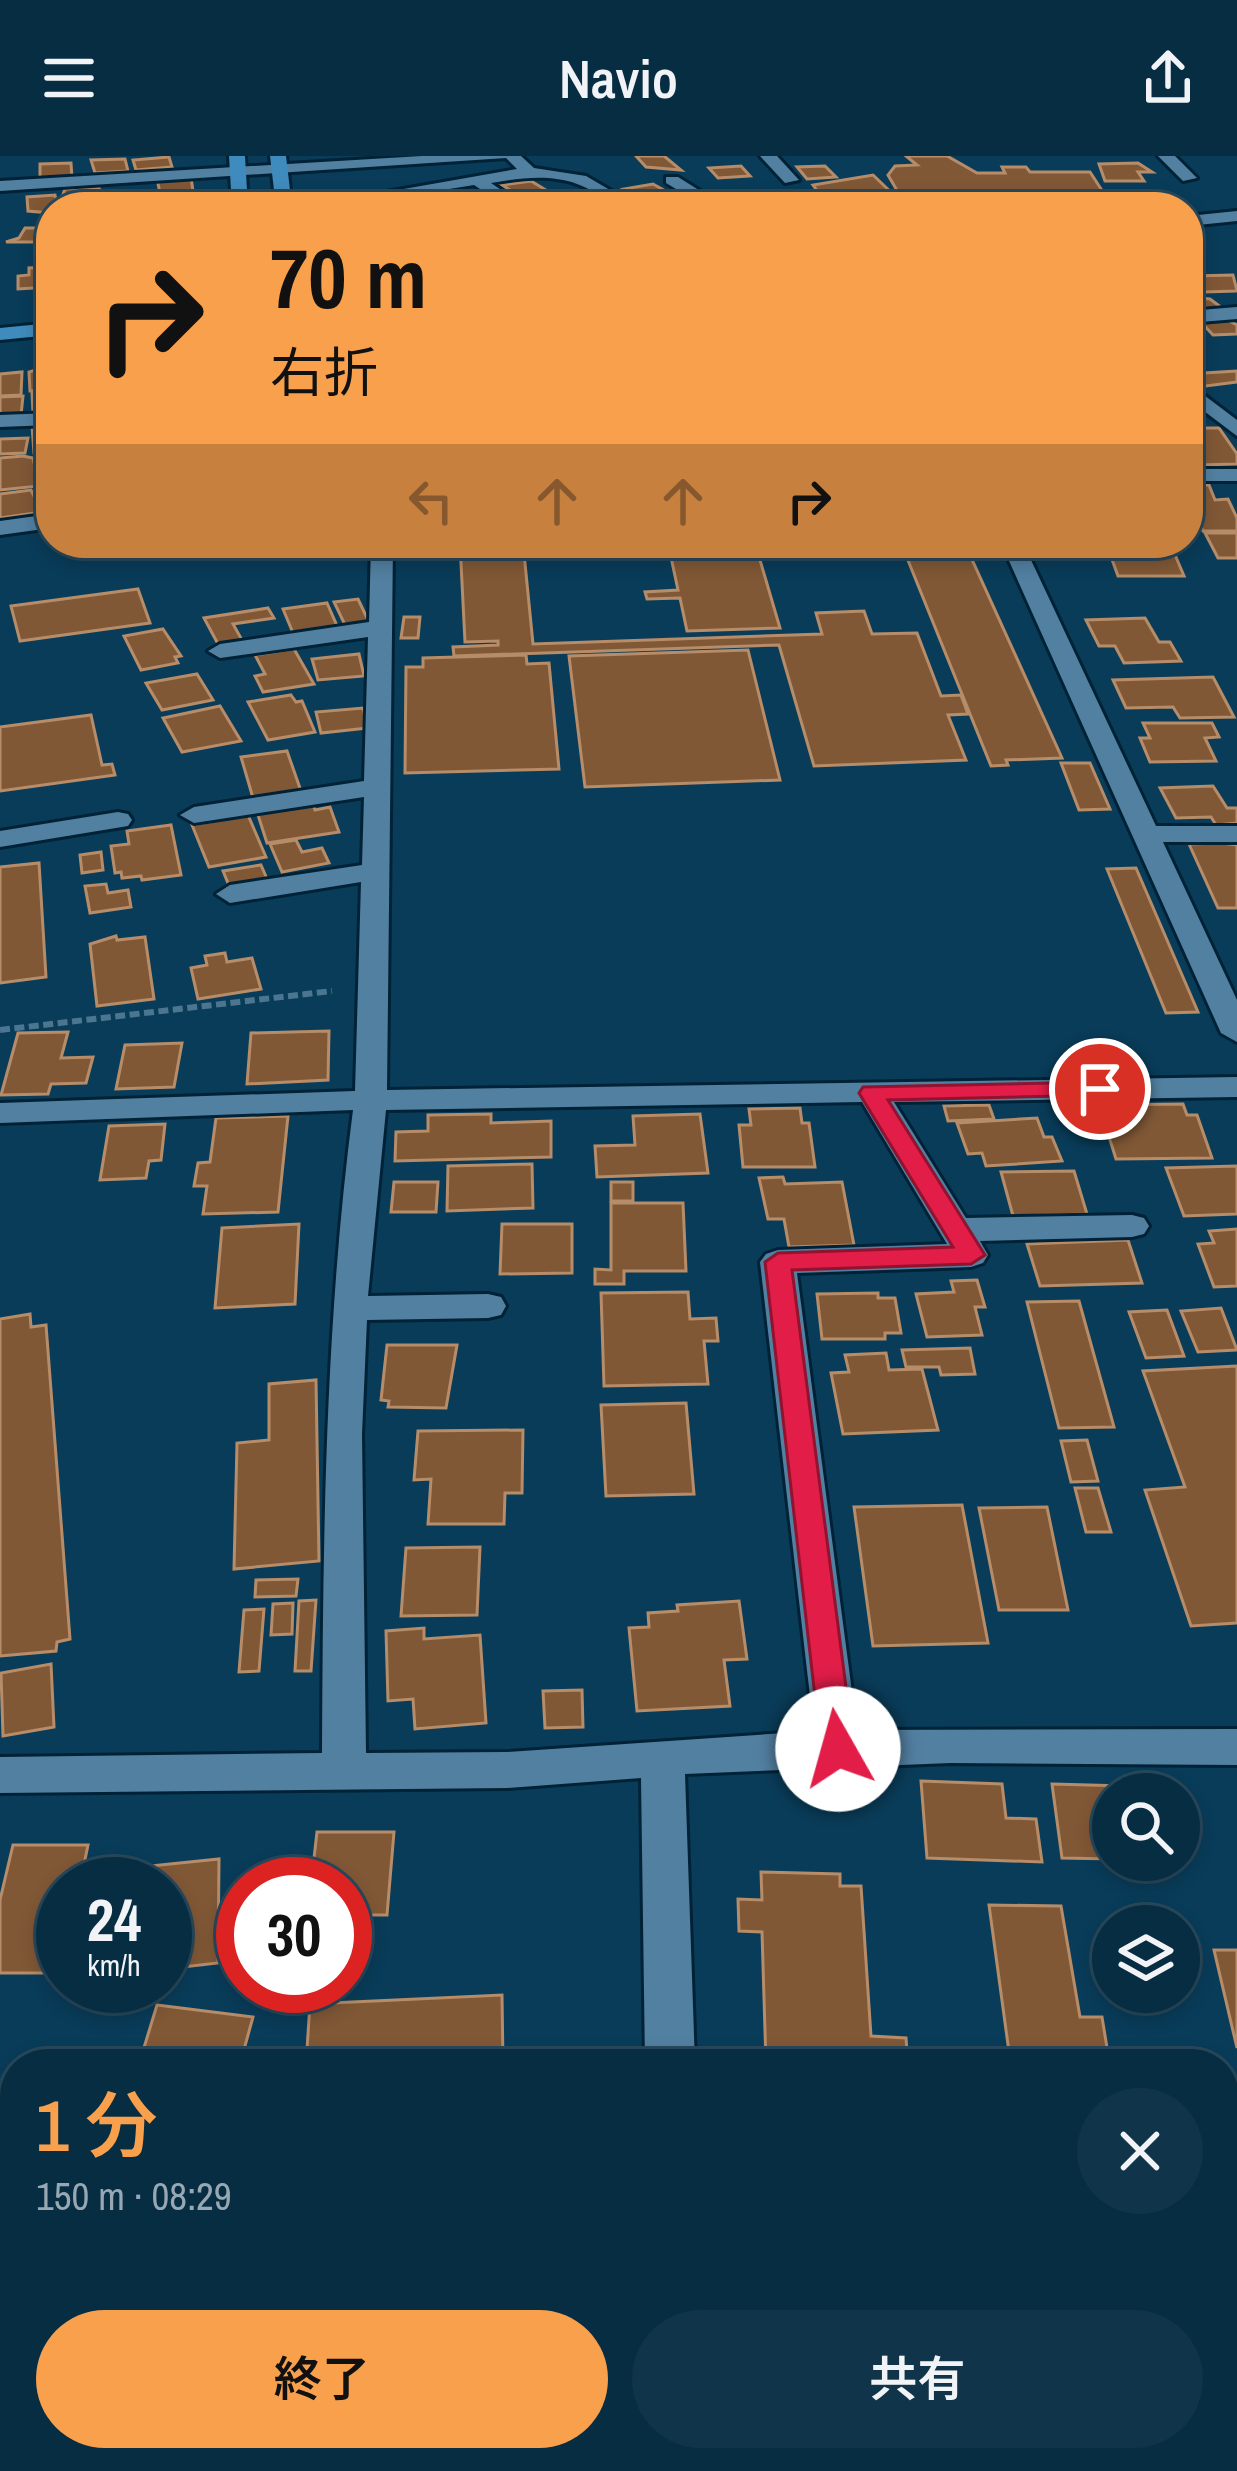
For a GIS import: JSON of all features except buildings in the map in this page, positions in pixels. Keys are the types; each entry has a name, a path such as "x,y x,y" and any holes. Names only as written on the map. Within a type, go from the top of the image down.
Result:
{"main road":[{"path":"0,334 36,330"}],"street":[{"path":"0,186 143,184 237,164 500,156"},
{"path":"511,156 530,172"},
{"path":"768,156 791,180"},
{"path":"1166,156 1189,178"},
{"path":"396,192 530,172 580,179 604,192"},
{"path":"475,179 495,192"},
{"path":"672,180 692,192"},
{"path":"1203,219 1237,216"},
{"path":"1203,315 1237,313"},
{"path":"1203,402 1237,430"},
{"path":"0,421 36,420"},
{"path":"1203,475 1237,475"},
{"path":"0,528 36,523"},
{"path":"344,1772 343,1434 349,1308 371,1100 382,558"},
{"path":"1019,558 1237,1033"},
{"path":"220,651 380,628"},
{"path":"194,815 378,787"},
{"path":"0,839 118,820"},
{"path":"1145,834 1237,834"},
{"path":"230,894 376,871"},
{"path":"0,1113 371,1100 1237,1088"},
{"path":"838,1749 778,1262 971,1255 872,1093"},
{"path":"956,1230 1132,1226"},
{"path":"349,1308 488,1306"},
{"path":"0,1775 507,1769 838,1749 1237,1747"},
{"path":"663,1760 670,2049"}],"path":[{"path":"0,1030 374,986"}],"route":[{"path":"838,1749 778,1262 971,1255 872,1093 1100,1089"}]}
